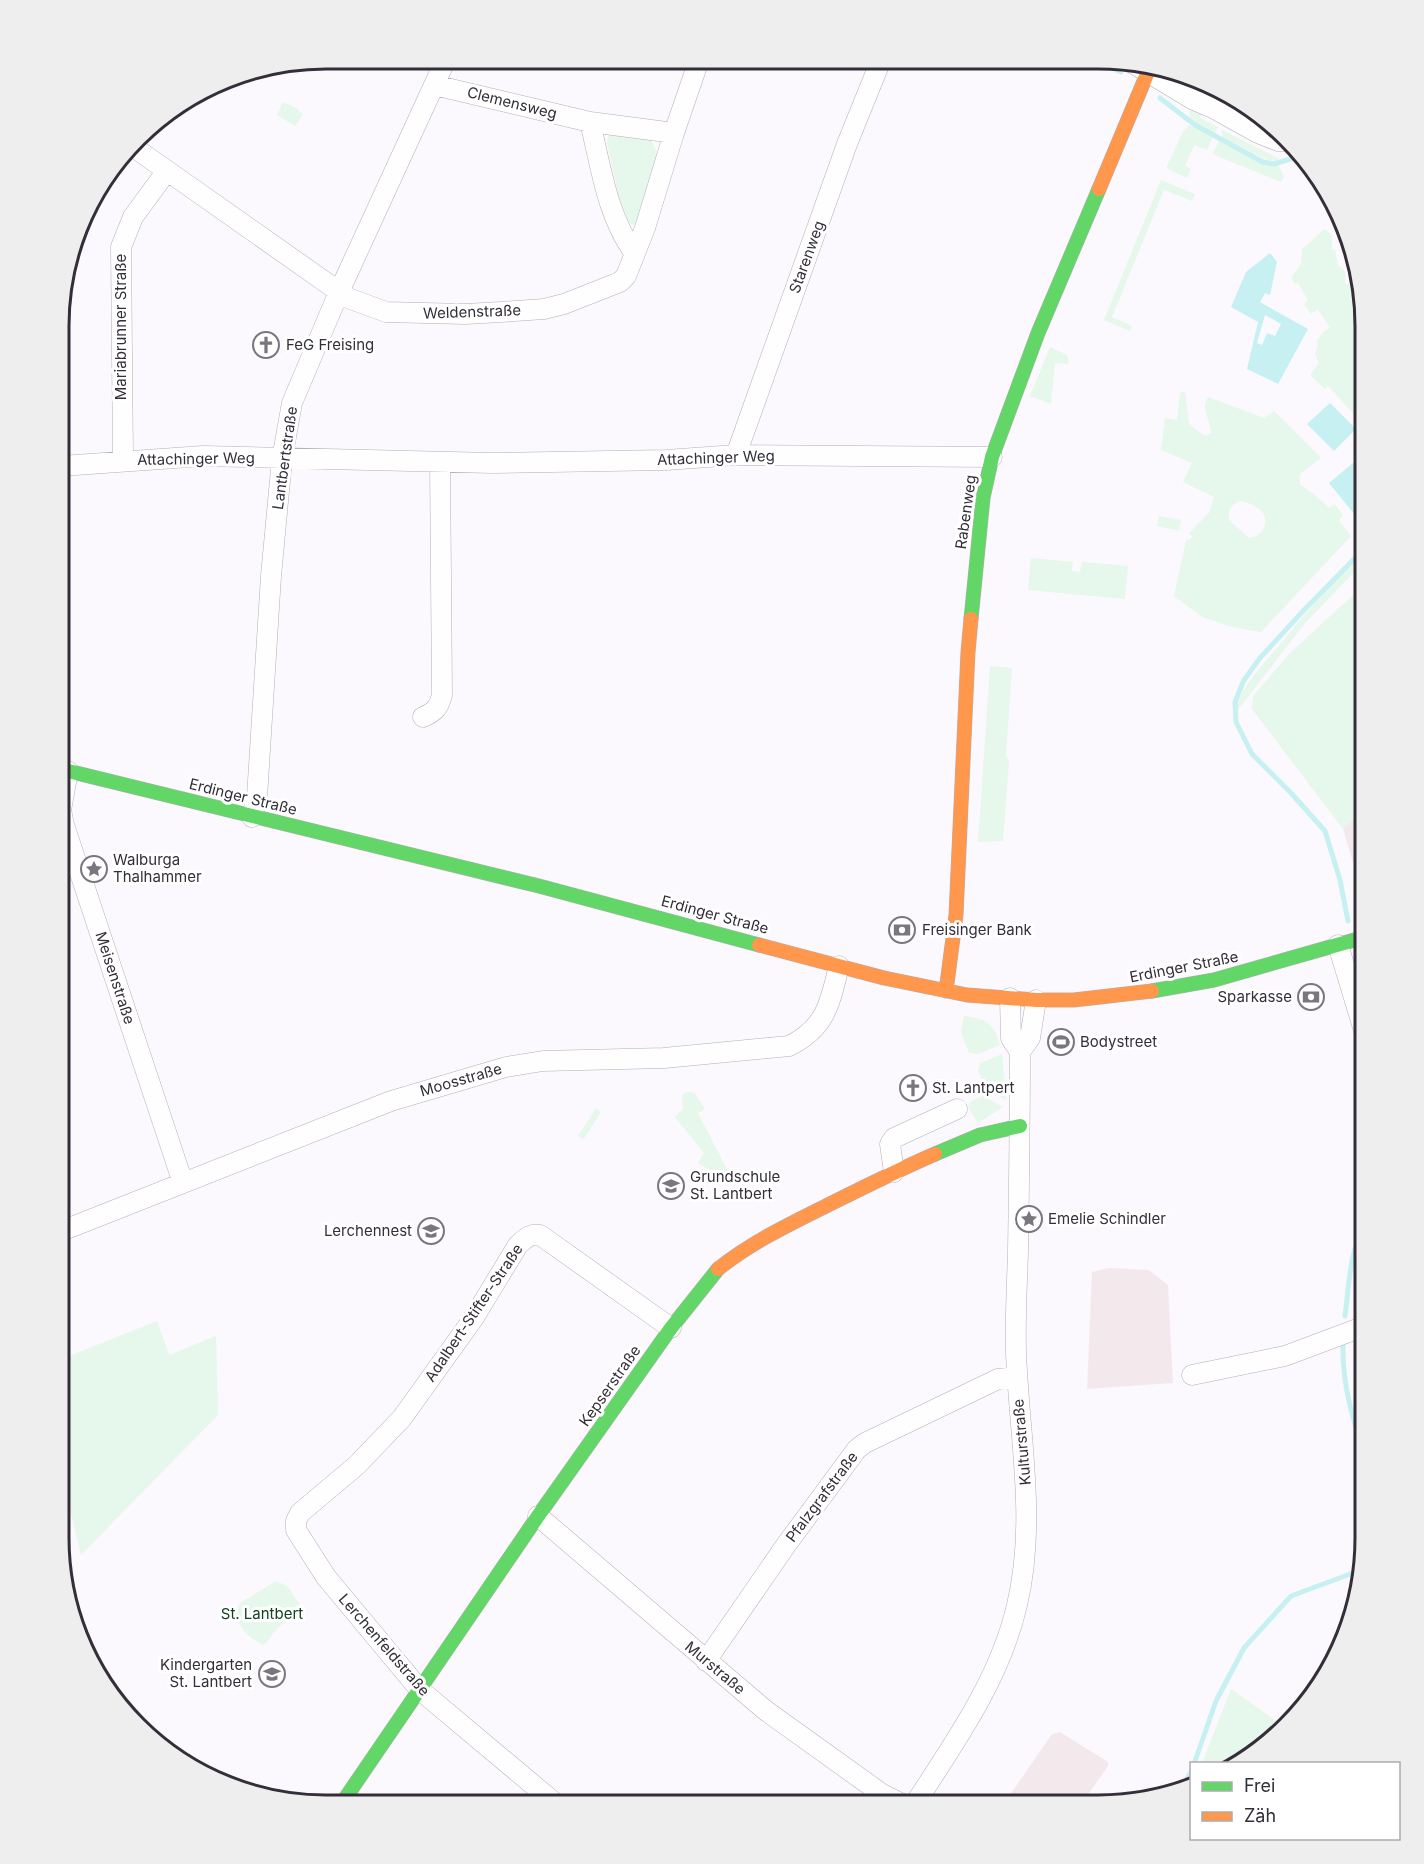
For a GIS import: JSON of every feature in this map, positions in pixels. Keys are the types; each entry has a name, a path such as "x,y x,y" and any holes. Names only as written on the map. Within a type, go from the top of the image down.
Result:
{"street":[{"name":"Lantbertstraße","path":"252,816 257,797 271,576 282,459 292,403 339,292 441,69"},
{"name":"Weldenstraße","path":"138,151 339,292 361,304 386,312 465,314 544,309 564,304 620,282 626,276 645,228 696,69"},
{"name":"Starenweg","path":"736,455 847,144 877,69"},
{"name":"Rabenweg","path":"946,991 956,910 969,632 983,498 992,457 1041,324 1147,74"},
{"path":"1161,77 1192,99 1275,140"},
{"name":"Clemensweg","path":"434,85 590,122 674,133"},
{"path":"590,122 615,220 623,239 635,254"},
{"name":"Mariabrunner Straße","path":"123,460 121,247 133,217 166,172"},
{"name":"Attachinger Weg","path":"69,465 203,456 441,462 590,462 736,455 992,457"},
{"path":"423,717 432,713 440,705 442,695 441,462"},
{"name":"Erdinger Straße","path":"69,771 539,886 839,966 946,991 1036,1000 1106,997 1182,987 1237,975 1355,940"},
{"name":"Meisenstraße","path":"69,840 183,1183"},
{"path":"1338,945 1355,1001"},
{"name":"Moosstraße","path":"69,1228 391,1101 523,1064 583,1059 664,1058 789,1046 803,1039 824,1017 839,966"},
{"name":"Kulturstraße","path":"920,1795 979,1704 1003,1649 1017,1604 1023,1574 1027,1524 1026,1484 1016,1348 1020,1052 1011,1038 1010,998"},
{"name":"Kulturstraße","path":"1020,1052 1030,1038 1036,1000"},
{"path":"894,1172 890,1144 894,1138 957,1109"},
{"name":"Kepserstraße","path":"348,1795 537,1516 671,1328 718,1269 742,1250 814,1211 894,1172 980,1135 1020,1126"},
{"name":"Adalbert-Stifter-Straße","path":"300,1514 357,1465 402,1418 473,1319 518,1245 528,1236 540,1235 671,1328"},
{"path":"1192,1375 1285,1356 1355,1330"},
{"name":"Pfalzgrafstraße","path":"706,1661 786,1545 857,1449 975,1389 998,1379 1017,1377"},
{"name":"Lerchenfeldstraße","path":"300,1514 296,1521 296,1530 326,1577 420,1690 545,1795"},
{"name":"Murstraße","path":"537,1516 706,1661 870,1795"}],"shaded area":[{"path":"1355,818 1355,869 1343,829"},
{"path":"1109,1268 1149,1270 1168,1285 1173,1383 1087,1389 1092,1272"},
{"path":"1060,1732 1108,1762 1108,1766 1088,1795 1010,1795 1052,1734"}],"green space":[{"path":"283,102 303,114 295,126 277,115"},
{"path":"1193,104 1204,110 1200,118 1218,127 1214,134 1191,121 1189,113"},
{"path":"1189,125 1213,136 1207,150 1194,145 1185,166 1191,169 1187,178 1166,168 1183,132"},
{"path":"1222,130 1278,158 1279,161 1267,160 1222,137"},
{"path":"609,131 649,135 658,155 637,226 627,223 623,215 607,143"},
{"path":"1219,141 1263,163 1278,164 1284,177 1281,182 1217,156 1213,153"},
{"path":"1161,180 1195,194 1192,201 1164,190 1112,317 1132,326 1130,331 1104,320"},
{"path":"1325,229 1332,235 1332,249 1335,250 1338,266 1345,271 1345,283 1352,285 1355,326 1355,415 1328,386 1325,389 1310,375 1319,363 1315,354 1318,343 1316,342 1324,331 1330,328 1318,309 1311,314 1304,304 1308,300 1298,283 1295,284 1291,278 1301,264 1302,249"},
{"path":"1050,347 1067,355 1069,364 1055,363 1051,404 1030,396"},
{"path":"1180,392 1185,392 1189,424 1205,436 1211,433 1205,410 1208,397 1264,418 1274,411 1321,458 1300,474 1300,485 1329,508 1334,504 1343,515 1339,520 1351,536 1261,632 1232,627 1202,617 1174,596 1186,541 1193,537 1189,533 1209,513 1214,497 1183,482 1192,463 1161,450 1165,418 1177,420","holes":["1241,501 1261,511 1265,520 1261,533 1249,538 1229,520 1230,508"]},
{"path":"1159,516 1181,520 1179,531 1157,526"},
{"path":"1031,558 1073,562 1072,571 1080,572 1082,562 1128,566 1125,599 1028,590"},
{"path":"1355,563 1355,571 1305,623 1238,710 1236,706 1240,697 1256,672 1342,574"},
{"path":"1355,593 1355,818 1343,829 1252,709 1253,696 1290,653"},
{"path":"990,666 1012,668 1006,755 1009,761 1003,841 978,842"},
{"path":"964,1016 988,1023 995,1032 1000,1045 978,1054 969,1053 961,1032"},
{"path":"1002,1054 1006,1100 986,1089 978,1070 980,1063"},
{"path":"691,1092 695,1094 705,1109 698,1113 730,1175 716,1174 698,1163 704,1153 675,1117 683,1109 682,1095"},
{"path":"983,1096 1003,1107 978,1123 968,1107 970,1102"},
{"path":"596,1108 601,1112 584,1139 578,1136"},
{"path":"157,1321 169,1355 216,1336 218,1415 81,1555 69,1505 69,1356"},
{"name":"St. Lantbert","path":"276,1581 287,1586 301,1606 263,1645 251,1638 242,1628 239,1623 238,1610 240,1603"},
{"path":"1231,1689 1278,1722 1241,1752 1226,1761 1202,1762"}],"water":[{"path":"1270,253 1277,262 1270,295 1265,293 1260,302 1308,329 1278,384 1247,369 1258,322 1231,307 1246,272","holes":["1265,315 1281,324 1275,336 1267,333 1262,345 1257,343"]},
{"path":"1330,403 1355,430 1334,451 1307,424"},
{"path":"1355,461 1355,515 1329,483"}],"waterway":[{"path":"1117,70 1121,72"},
{"path":"1160,98 1195,125 1263,162 1274,164 1292,158"},
{"path":"1348,921 1340,880 1325,831 1252,754 1236,722 1235,702 1244,680 1260,658 1355,558"},
{"path":"1345,1316 1355,1251"},
{"path":"1343,1345 1346,1388 1355,1423"},
{"path":"1195,1762 1216,1701 1244,1648 1291,1596 1353,1573"},
{"path":"1187,1778 1190,1774"}],"traffic: fast":[{"path":"971,619 983,498 992,457 1038,333 1099,189"},
{"path":"69,771 539,886 759,945"},
{"path":"1152,991 1214,980 1355,940"},
{"path":"935,1154 980,1135 1020,1126"},
{"path":"347,1795 538,1516 671,1328 718,1269"}],"traffic: slow":[{"path":"1099,189 1147,74"},
{"path":"946,991 956,915 971,619"},
{"path":"759,945 884,978 967,995 1074,1000 1152,991"},
{"path":"718,1269 744,1250 784,1227 935,1154"}],"place":[{"name":"FeG Freising","path":"266,345"},
{"name":"Walburga Thalhammer","path":"94,869"},
{"name":"Freisinger Bank","path":"902,930"},
{"name":"Sparkasse","path":"1311,997"},
{"name":"Bodystreet","path":"1061,1042"},
{"name":"St. Lantpert","path":"913,1088"},
{"name":"Grundschule St. Lantbert","path":"671,1186"},
{"name":"Emelie Schindler","path":"1029,1219"},
{"name":"Lerchennest","path":"431,1231"},
{"name":"Kindergarten St. Lantbert","path":"272,1674"}]}
